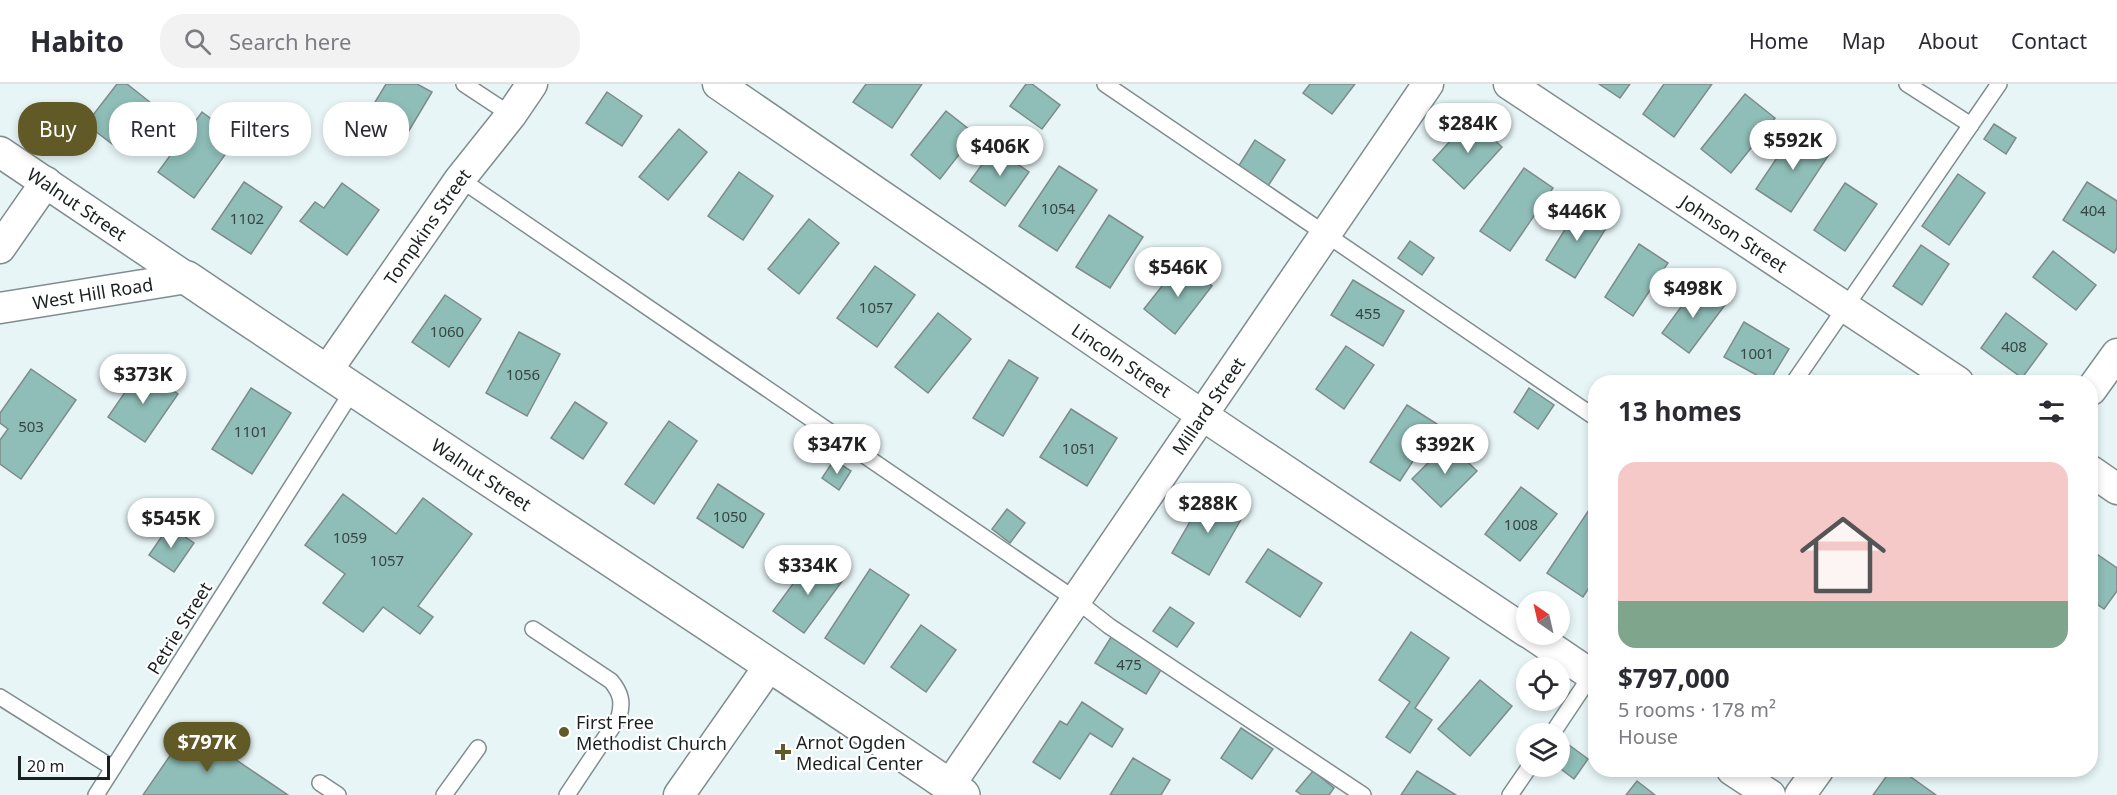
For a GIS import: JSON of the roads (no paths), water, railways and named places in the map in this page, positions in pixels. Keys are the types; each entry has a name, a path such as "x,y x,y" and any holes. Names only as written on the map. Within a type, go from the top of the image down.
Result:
{"street":[{"name":"Tompkins Street","path":"326,372 460,179 511,115 532,84"},
{"name":"Lincoln Street","path":"718,84 1202,415 1516,624"},
{"name":"Millard Street","path":"956,790 1076,600 1428,84"},
{"name":"Johnson Street","path":"1509,84 1947,375"},
{"name":"Walnut Street","path":"0,152 326,372 770,664 956,790"},
{"path":"0,248 46,182"},
{"name":"West Hill Road","path":"0,308 187,278"},
{"path":"2098,380 2117,354"},
{"path":"2098,476 2117,489"},
{"name":"Lincoln Street","path":"1548,645 1588,670"},
{"path":"680,795 770,664"},
{"path":"1743,777 1770,795"},
{"path":"1800,795 1813,777"}],"lane":[{"path":"464,84 511,115"},
{"path":"1105,84 1588,413"},
{"path":"1908,84 1971,125"},
{"path":"1799,375 1999,84"},
{"path":"460,179 1076,600 1108,626 1363,795"},
{"name":"Petrie Street","path":"96,795 353,390"},
{"path":"533,629 611,681 619,691 623,704 619,717 567,795"},
{"path":"1560,723 1588,683"},
{"path":"0,697 113,768"},
{"path":"444,795 478,748"},
{"path":"1510,795 1522,777"},
{"path":"320,783 338,795"}],"place":[{"name":"First Free Methodist Church","path":"564,732"},
{"name":"Arnot Ogden Medical Center","path":"783,752"}]}
